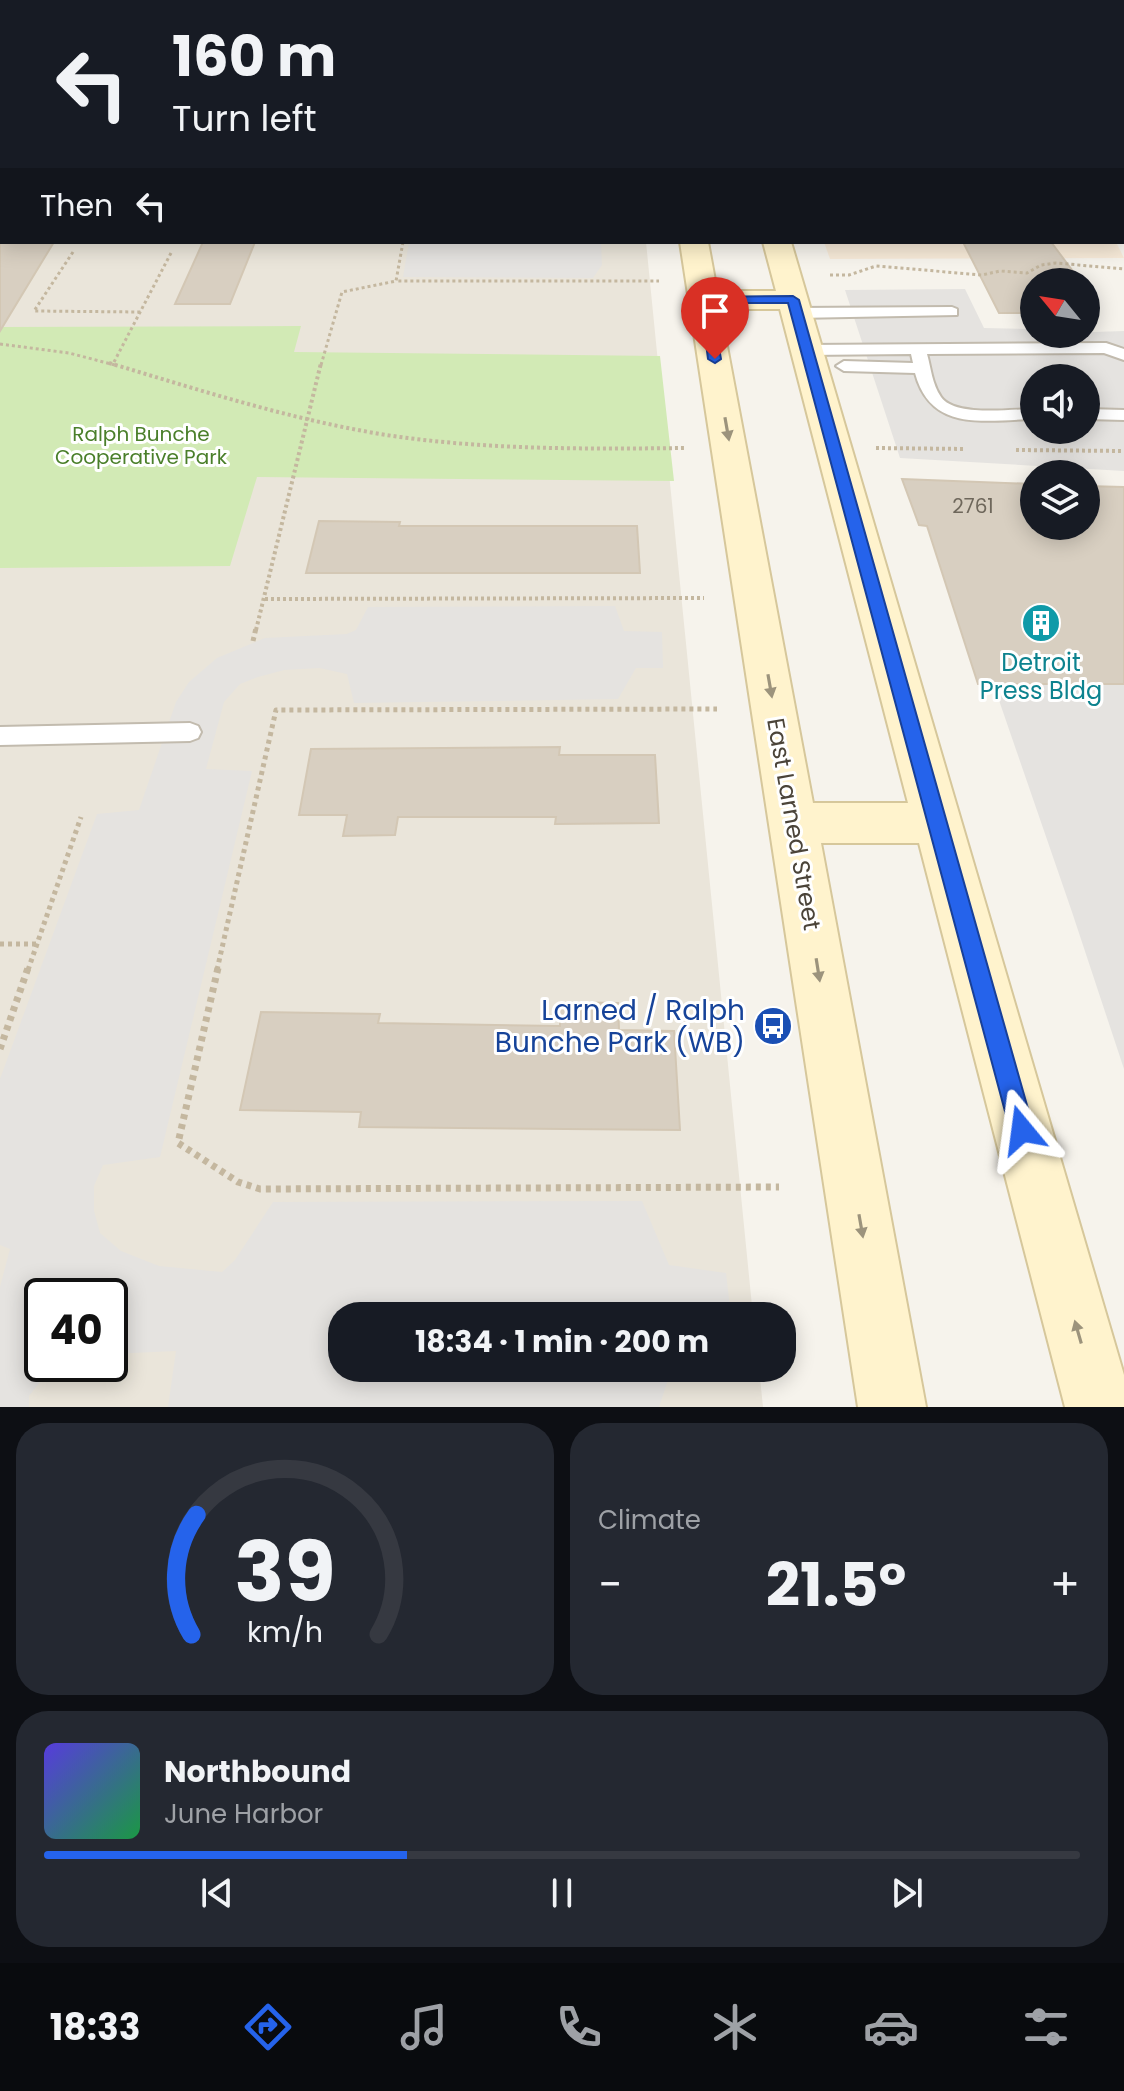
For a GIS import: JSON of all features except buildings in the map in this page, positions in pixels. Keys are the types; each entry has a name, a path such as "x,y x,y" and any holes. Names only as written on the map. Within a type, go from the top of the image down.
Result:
{"street":[{"name":"East Larned Street","path":"694,244 683,290 794,823 892,1407"},
{"path":"778,244 807,321 937,823 1099,1407"},
{"path":"683,290 807,321"},
{"path":"794,823 937,823"}],"lane":[{"path":"807,321 952,312"},
{"path":"807,321 918,350 1106,348 1124,355"},
{"path":"807,321 923,368"},
{"path":"918,350 929,389 939,405 956,413 1020,414"},
{"path":"1100,414 1124,415"},
{"path":"0,736 190,732"}],"path":[{"path":"396,281 403,244"},
{"path":"73,252 34,311 141,312"},
{"path":"114,362 171,253"},
{"path":"807,321 849,275 876,266 982,275 1000,271 1027,273 1041,265 1056,263 1124,269"},
{"path":"253,641 306,417 342,292 396,281 683,290"},
{"path":"0,344 47,347 114,362 195,391 392,435 545,448 695,448"},
{"path":"265,599 704,598"},
{"path":"717,709 276,710 178,1143 238,1182 260,1189 779,1187"},
{"path":"0,1049 81,817"},
{"path":"0,944 37,944"}],"shaded area":[{"path":"0,244 646,244 752,1302 328,1302 328,1382 760,1382 763,1407 0,1407"},
{"path":"409,244 601,244 602,265 593,278 403,277"},
{"path":"825,244 1117,244 1124,258 830,259"},
{"path":"965,289 984,328 1020,329 1020,348 1100,348 1100,332 1124,331 1124,471 1100,470 1100,460 1020,460 1020,465 900,458 845,290"},
{"path":"615,606 624,631 662,632 663,668 636,668 618,699 354,703 347,674 320,668 284,670 240,684 224,702 206,769 252,771 160,1157 103,1165 94,1186 94,1211 100,1233 121,1251 159,1266 222,1272 235,1260 273,1202 642,1201 669,1265 726,1273 729,1302 328,1302 328,1382 667,1382 659,1407 168,1407 176,1351 128,1353 128,1278 24,1278 24,1382 40,1382 29,1396 29,1407 0,1407 0,1287 10,1249 0,1245 0,1079 97,814 139,810 176,702 189,682 217,658 265,638 347,634 356,630 368,607"},
{"path":"992,680 1124,683 1124,1069 1072,912"}],"green space":[{"name":"Ralph Bunche Cooperative Park","path":"301,326 294,352 660,356 674,481 257,477 230,566 0,568 0,327"}],"place":[{"name":"Detroit Press Bldg","path":"1041,623"},
{"name":"Larned / Ralph Bunche Park (WB)","path":"773,1026"}],"route":[{"path":"715,359 704,300 793,300 1022,1130"}]}
